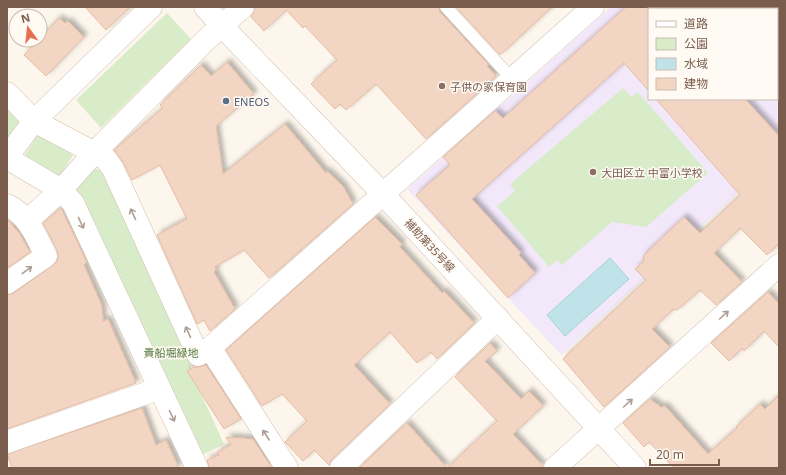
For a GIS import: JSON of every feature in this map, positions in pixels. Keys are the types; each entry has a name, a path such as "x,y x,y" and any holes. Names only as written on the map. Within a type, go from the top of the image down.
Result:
{"street":[{"path":"151,7 34,121 7,157 61,190 73,204 158,388 197,468"},
{"name":"補助第35号線","path":"205,7 383,194 635,468"},
{"path":"27,221 61,190 95,152 207,39 243,7"},
{"path":"7,93 34,121 106,159 113,169 198,355 210,348 593,7"},
{"path":"7,205 17,209 27,221 46,256 7,283"},
{"path":"556,468 779,265"},
{"path":"341,468 498,318"},
{"path":"210,348 288,468"},
{"path":"7,442 158,388"}],"lane":[{"path":"446,7 512,79"}],"shaded area":[{"name":"大田区立 中富小学校","path":"611,7 704,8 648,8 648,100 778,100 779,98 779,155 561,355 407,189"}],"green space":[{"path":"167,13 191,39 101,128 76,100"},
{"path":"623,88 631,97 638,92 708,173 646,227 612,222 562,265 557,260 549,267 497,206 515,191 510,184"},
{"path":"7,99 20,112 20,126 7,142"},
{"path":"38,134 73,155 60,176 25,155"},
{"name":"貴船堀緑地","path":"94,168 104,171 191,362 191,372 224,444 200,456 73,189"}],"water":[{"path":"610,258 629,279 565,336 547,315"}],"building":[{"path":"85,7 130,7 106,30"},
{"path":"255,7 439,7 440,12 489,65 487,66 496,76 426,139 376,84 346,110 340,104 335,109 311,84 337,60 305,26 303,28 286,10 264,31 251,17"},
{"path":"456,7 552,7 500,55"},
{"path":"626,7 649,7 648,90 624,63 472,199 521,253 519,255 535,273 508,298 416,195 450,165 443,157 495,111 503,118"},
{"path":"59,18 65,23 68,21 84,37 46,76 24,55 31,48 48,48 48,30"},
{"path":"227,62 254,94 216,126 223,174 285,124 326,173 327,171 343,186 353,204 269,278 244,250 215,267 216,270 214,272 235,309 210,331 204,320 197,324 157,235 187,219 160,165 132,180 123,162 114,150 163,108 160,105 201,65 211,76"},
{"path":"657,100 746,100 779,136 779,243 767,255 740,228 714,253 742,282 716,305 700,290 677,310 673,309 652,329 670,347 604,407 563,359 646,280 635,269 644,261 643,256 684,217 700,233 740,195"},
{"path":"61,208 87,262 84,265 102,306 103,321 108,319 136,383 7,429 7,295 14,293 57,262 57,250 43,223"},
{"path":"375,217 402,244 400,247 442,293 444,291 474,323 437,359 431,352 417,363 390,332 354,365 390,404 332,459 329,465 314,450 303,461 285,442 307,421 282,394 262,406 226,350"},
{"path":"7,219 20,234 30,252 7,268"},
{"path":"768,292 779,304 779,347 764,331 744,351 742,348 729,361 711,343"},
{"path":"490,343 497,351 485,361 521,399 529,391 543,406 513,434 543,466 543,468 447,468 497,421 455,377"},
{"path":"206,365 241,419 224,429 187,371 194,367"},
{"path":"779,395 779,468 674,468 649,442 644,447 623,423 650,399 661,407 665,406 708,454 737,428 736,427 760,404 765,409"},
{"path":"142,408 156,445 166,440 179,468 12,468 7,454"},
{"path":"407,423 447,468 359,468"},
{"path":"226,437 253,439 272,468 209,468 207,460 219,455 217,452 231,445"}],"place":[{"name":"子供の家保育園","path":"442,86"},
{"name":"ENEOS","path":"226,101"},
{"name":"大田区立 中富小学校","path":"593,172"}]}
